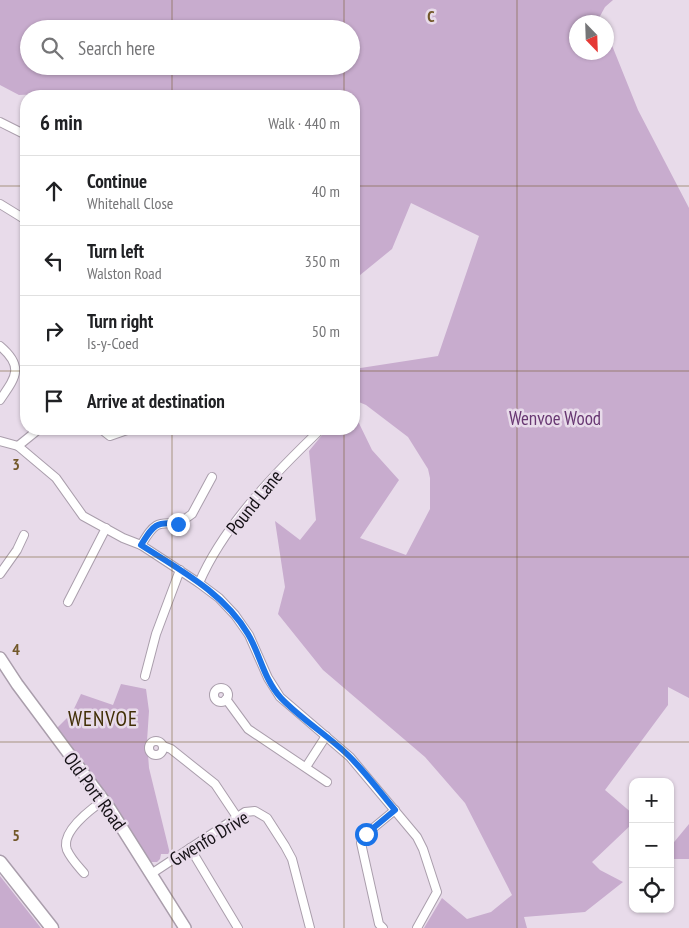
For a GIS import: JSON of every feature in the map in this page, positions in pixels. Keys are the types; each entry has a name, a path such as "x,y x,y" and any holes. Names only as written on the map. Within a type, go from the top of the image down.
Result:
{"main road":[{"path":"0,862 52,928"}],"street":[{"path":"0,122 20,132"},
{"path":"0,204 20,216"},
{"path":"0,346 10,356 16,373 0,400"},
{"path":"18,446 32,435"},
{"name":"Pound Lane","path":"199,583 209,560 249,505 261,490 315,435"},
{"path":"0,442 18,446 56,478 82,516 141,545 180,570 219,598 235,615 249,635 268,678 280,697 350,757 420,841 437,892 416,928"},
{"path":"141,545 150,530 162,522 178,524 192,514 212,477"},
{"path":"68,602 106,528"},
{"path":"0,574 17,550 24,535"},
{"path":"145,676 156,634 180,570"},
{"name":"Old Port Road","path":"0,658 4,672 104,800 185,928"},
{"path":"226,699 248,729 326,782"},
{"path":"306,768 326,736"},
{"path":"163,746 171,749 215,784 237,817"},
{"path":"84,873 67,850 66,843 74,826 104,800"},
{"path":"383,928 379,924 361,843 366,834 395,810"},
{"name":"Gwenfo Drive","path":"151,874 245,812 255,811 264,815 270,821 292,859 310,928"},
{"path":"190,848 238,928"}],"green space":[{"name":"Wenvoe Wood","path":"0,0 613,0 605,7 601,15 569,15 569,60 614,60 614,50 638,110 689,208 689,698 668,687 668,705 605,790 629,811 629,827 592,862 600,870 623,882 585,912 524,917 527,928 424,928 442,898 467,919 491,912 512,895 465,803 425,757 323,670 278,614 285,587 275,521 300,540 316,520 309,451 322,435 360,435 360,425 372,450 399,480 360,538 406,555 430,509 430,478 428,469 408,437 360,402 360,368 438,356 479,236 411,203 392,249 360,275 360,90 20,90 20,95 0,85"},
{"path":"121,684 146,689 149,711 147,741 149,768 170,854 161,854 157,862 149,862 56,729 72,713 81,694 113,705"},
{"path":"689,824 689,859 674,859 674,842"},
{"path":"0,876 41,928 0,928"}],"district":[{"name":"WENVOE","path":"103,718"}],"route":[{"path":"178,524 162,522 150,530 141,545 219,598 235,615 249,635 268,678 280,697 350,757 395,810 366,834"}]}
